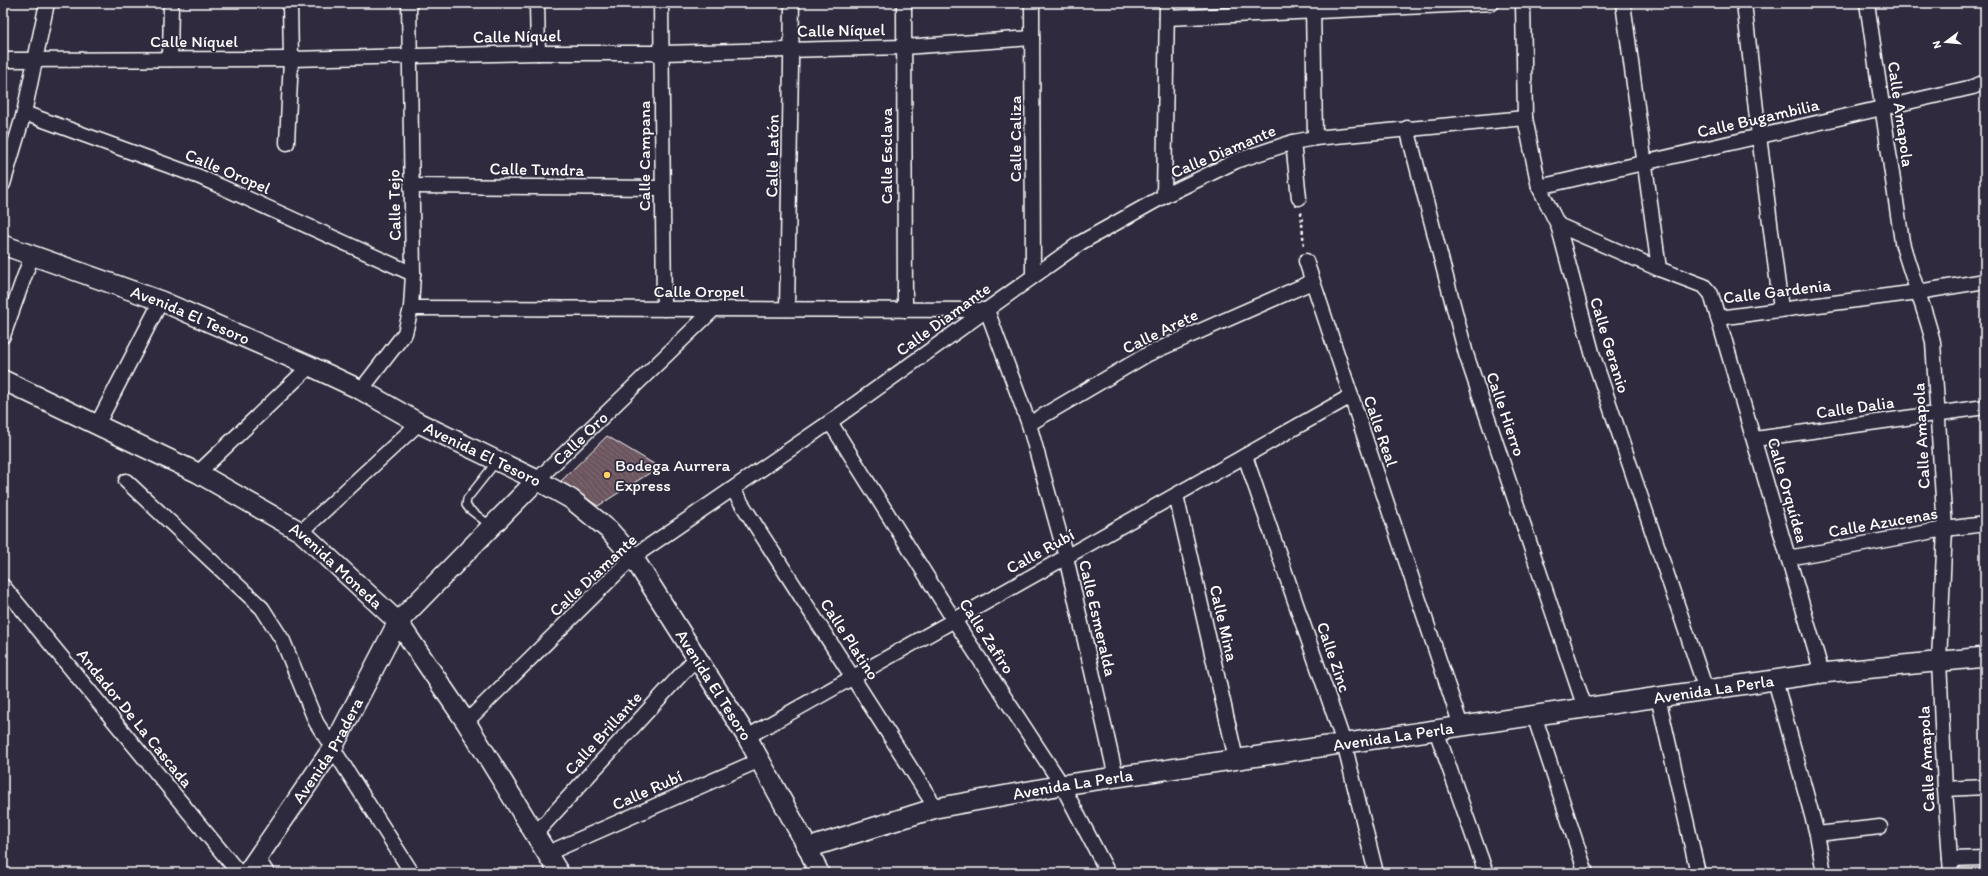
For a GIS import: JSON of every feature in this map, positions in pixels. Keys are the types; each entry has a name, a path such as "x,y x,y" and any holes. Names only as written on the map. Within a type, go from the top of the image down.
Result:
{"main road":[{"name":"Avenida El Tesoro","path":"3,245 161,301 310,366 361,390 419,423 537,480 571,499 609,530 632,557 747,736 808,848 816,872"},
{"name":"Avenida Moneda","path":"3,380 198,473 301,532 398,622 466,722 560,873"},
{"name":"Calle Oro","path":"398,622 537,480"},
{"name":"Avenida Pradera","path":"257,868 332,749 398,622"},
{"name":"Avenida La Perla","path":"808,848 936,808 1116,777 1822,673 1985,657"}],"street":[{"path":"3,184 24,112 47,3"},
{"path":"170,59 171,3"},
{"path":"287,143 291,59 290,3"},
{"name":"Calle Tejo","path":"361,390 405,333 411,308 413,274 409,3"},
{"path":"537,3 538,53"},
{"name":"Calle Campana","path":"661,3 664,309"},
{"name":"Calle Latón","path":"787,309 792,3"},
{"name":"Calle Esclava","path":"904,3 905,310"},
{"name":"Calle Caliza","path":"1032,3 1033,276"},
{"path":"1164,196 1167,3"},
{"path":"1167,18 1313,7 1492,3"},
{"name":"Calle Geranio","path":"1523,3 1525,118 1539,187 1558,225 1593,356 1706,690"},
{"path":"1623,3 1659,269"},
{"path":"1744,3 1781,309"},
{"name":"Calle Amapola","path":"1867,3 1881,108 1902,242 1918,292 1927,314 1933,342 1945,529 1939,661 1945,789 1951,873"},
{"path":"1313,7 1315,138"},
{"name":"Calle Níquel","path":"3,60 291,59 538,53 662,53 904,47 1032,38"},
{"name":"Calle Bugambilia","path":"1539,187 1644,164 1985,82"},
{"name":"Calle Oropel","path":"24,112 200,177 413,274"},
{"name":"Calle Diamante","path":"466,722 632,557 733,490 1080,243 1164,196 1236,162 1293,142 1315,138 1406,128 1525,118"},
{"name":"Calle Hierro","path":"1406,128 1466,354 1585,708"},
{"path":"1293,142 1299,198"},
{"name":"Calle Tundra","path":"411,186 662,188"},
{"name":"Calle Gardenia","path":"1558,225 1659,269 1708,288 1718,318 1918,292 1985,281"},
{"path":"3,336 32,255"},
{"name":"Calle Real","path":"1306,261 1461,726"},
{"name":"Calle Arete","path":"1029,424 1148,354 1312,282"},
{"path":"97,425 161,301"},
{"name":"Calle Oropel","path":"411,308 987,310"},
{"name":"Calle Oro","path":"537,480 714,309"},
{"name":"Calle Esmeralda","path":"987,310 1029,424 1066,557 1116,777"},
{"name":"Calle Orquídea","path":"1718,318 1755,439 1822,673"},
{"path":"198,473 310,366"},
{"name":"Calle Rubí","path":"747,736 1351,396"},
{"name":"Calle Dalia","path":"1755,439 1985,407"},
{"name":"Calle Zafiro","path":"830,422 954,620 1062,786 1108,873"},
{"path":"301,532 419,423"},
{"name":"Calle Zinc","path":"1245,456 1344,743 1376,873"},
{"path":"126,481 262,608 283,641 316,722 412,873"},
{"name":"Calle Platino","path":"733,490 854,677 936,808"},
{"name":"Calle Mina","path":"1176,495 1236,759"},
{"name":"Calle Azucenas","path":"1788,558 1945,529 1985,524"},
{"name":"Andador De La Cascada","path":"3,586 239,873"},
{"name":"Calle Brillante","path":"536,833 697,657"},
{"path":"1775,680 1816,834 1824,873"},
{"path":"1658,697 1698,873"},
{"path":"1534,715 1586,873"},
{"path":"1436,730 1486,873"},
{"name":"Calle Rubí","path":"548,853 760,760"},
{"path":"1945,789 1985,787"},
{"path":"1816,834 1880,827"},
{"path":"1950,859 1985,858"}],"lane":[{"path":"491,526 468,509 466,505 467,499 498,461"}],"path":[{"path":"1299,198 1306,261"}],"building":[{"name":"Bodega Aurrera Express","path":"607,436 659,467 598,506 561,481"}],"place":[{"name":"Bodega Aurrera Express","path":"607,475"}]}
